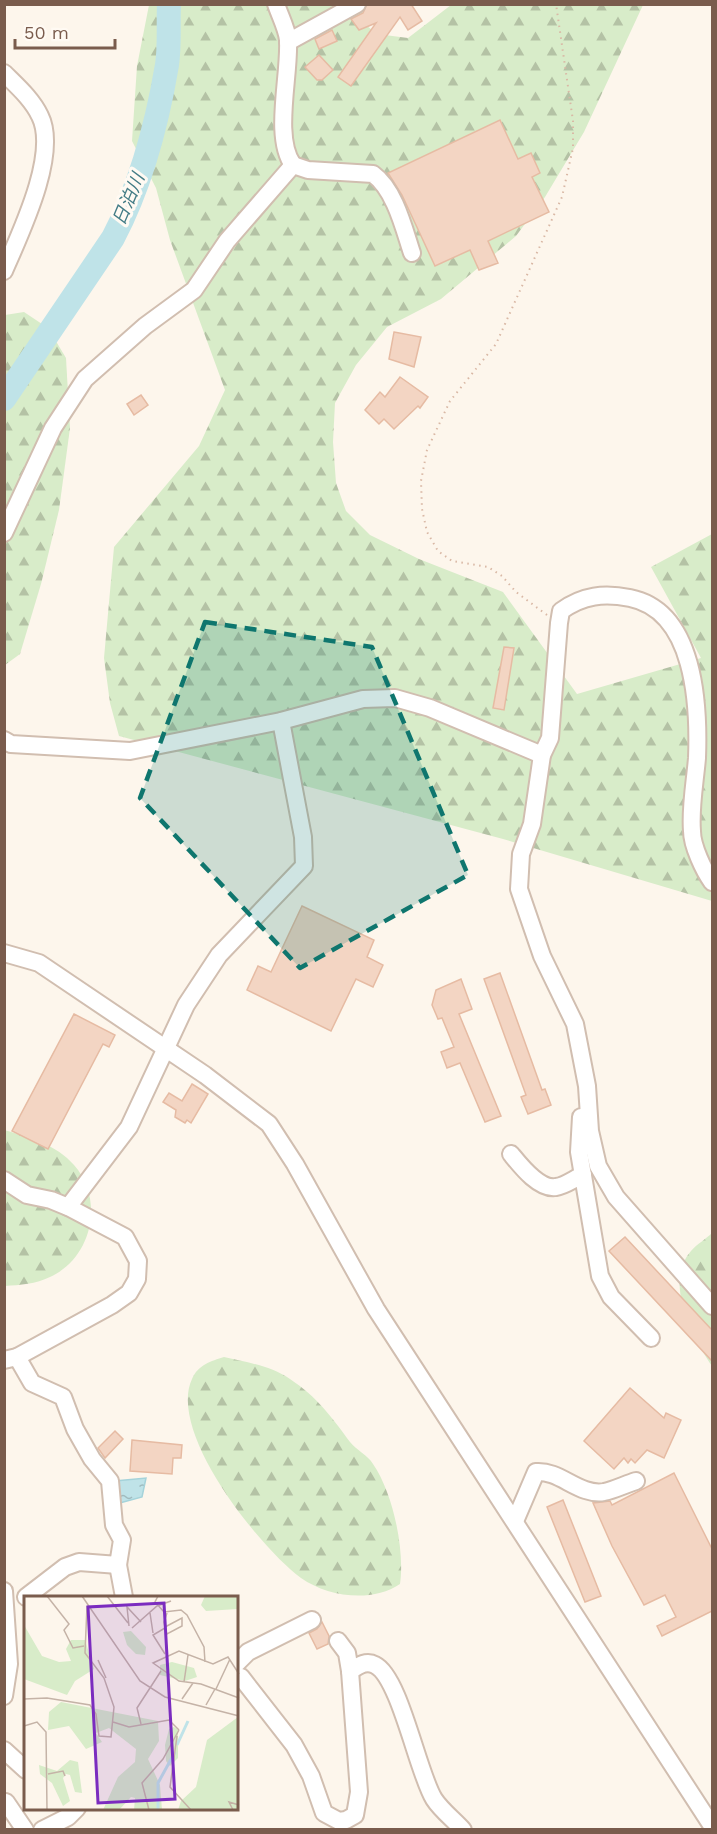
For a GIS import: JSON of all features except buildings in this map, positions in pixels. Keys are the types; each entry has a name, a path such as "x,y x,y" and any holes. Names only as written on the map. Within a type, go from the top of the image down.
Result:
{"street":[{"path":"276,4 288,42 283,135 286,156 293,165 308,170 373,174 381,180 400,218 412,253"},
{"path":"288,42 357,4"},
{"path":"4,73 26,95 41,117 45,146 39,183 4,271"},
{"path":"4,533 53,428 85,379 145,326 194,290 227,241 293,165"},
{"path":"712,882 692,834 697,755 693,684 685,650 676,629 660,612 641,600 611,594 578,599 561,611 550,738 542,755 532,824 521,854 519,889 542,956 575,1024 588,1100 590,1131 598,1166 616,1197 712,1306"},
{"path":"4,740 11,744 130,751 282,720 363,699 394,698 430,708 542,755"},
{"path":"68,1207 129,1127 167,1051 186,1005 219,955 304,866 303,837 282,720"},
{"path":"4,953 39,963 205,1075 269,1124 295,1164 376,1309 712,1826"},
{"path":"588,1100 581,1113 579,1152 600,1276 611,1297 651,1338"},
{"path":"511,1154 525,1172 547,1186 556,1188 583,1174"},
{"path":"4,1180 27,1195 51,1200 68,1207 125,1237 138,1261 137,1279 129,1293 112,1305 11,1358 32,1383 63,1397 75,1429 92,1460 110,1481 114,1525 122,1540 118,1565 124,1596"},
{"path":"515,1521 536,1472 546,1472 590,1491 604,1492 636,1481"},
{"path":"27,1596 65,1567 79,1562 118,1565"},
{"path":"4,1696 9,1664 6,1605 24,1598"},
{"path":"238,1662 248,1652 312,1620"},
{"path":"238,1676 241,1677 294,1744 311,1776 324,1813 339,1821 355,1815 359,1792 351,1671 346,1653 338,1641"},
{"path":"351,1671 361,1664 374,1663 384,1671 409,1728 434,1799 463,1830"},
{"path":"4,1750 24,1768"},
{"path":"6,1802 25,1830"},
{"path":"42,1830 70,1816"}],"path":[{"path":"556,4 573,130 573,148 562,196 496,344 450,401 427,450 421,491 427,532 438,551 452,561 488,567 516,592 559,623"}],"highlighted area":[{"path":"205,622 372,647 468,875 300,968 140,798"}],"green space":[{"path":"149,5 368,5 366,25 377,34 408,38 451,5 643,5 584,132 545,197 516,236 441,299 387,327 356,365 335,403 333,442 336,483 346,511 370,535 419,559 503,592 577,694 701,658 651,567 712,534 712,901 503,839 119,736 110,703 104,658 114,547 199,446 225,390 170,240 156,188 132,141 137,66"},
{"path":"24,312 48,328 66,358 70,428 59,510 41,584 20,654 5,665 5,315"},
{"path":"4,1130 51,1147 67,1158 84,1179 91,1211 84,1242 76,1256 50,1277 22,1285 5,1286"},
{"path":"712,1233 712,1366 697,1341 684,1310 680,1294 680,1278 683,1264 691,1251"},
{"path":"224,1357 267,1368 300,1386 330,1415 353,1445 371,1461 386,1490 396,1522 401,1555 400,1584 377,1594 350,1595 324,1590 301,1578 284,1563 242,1516 205,1457 193,1428 188,1402 192,1379 198,1370"}],"water":[{"path":"146,1478 142,1497 116,1504 115,1481"}],"waterway":[{"name":"日泊川","path":"4,399 113,238 132,197 147,154 163,87 168,57 169,4"}]}
